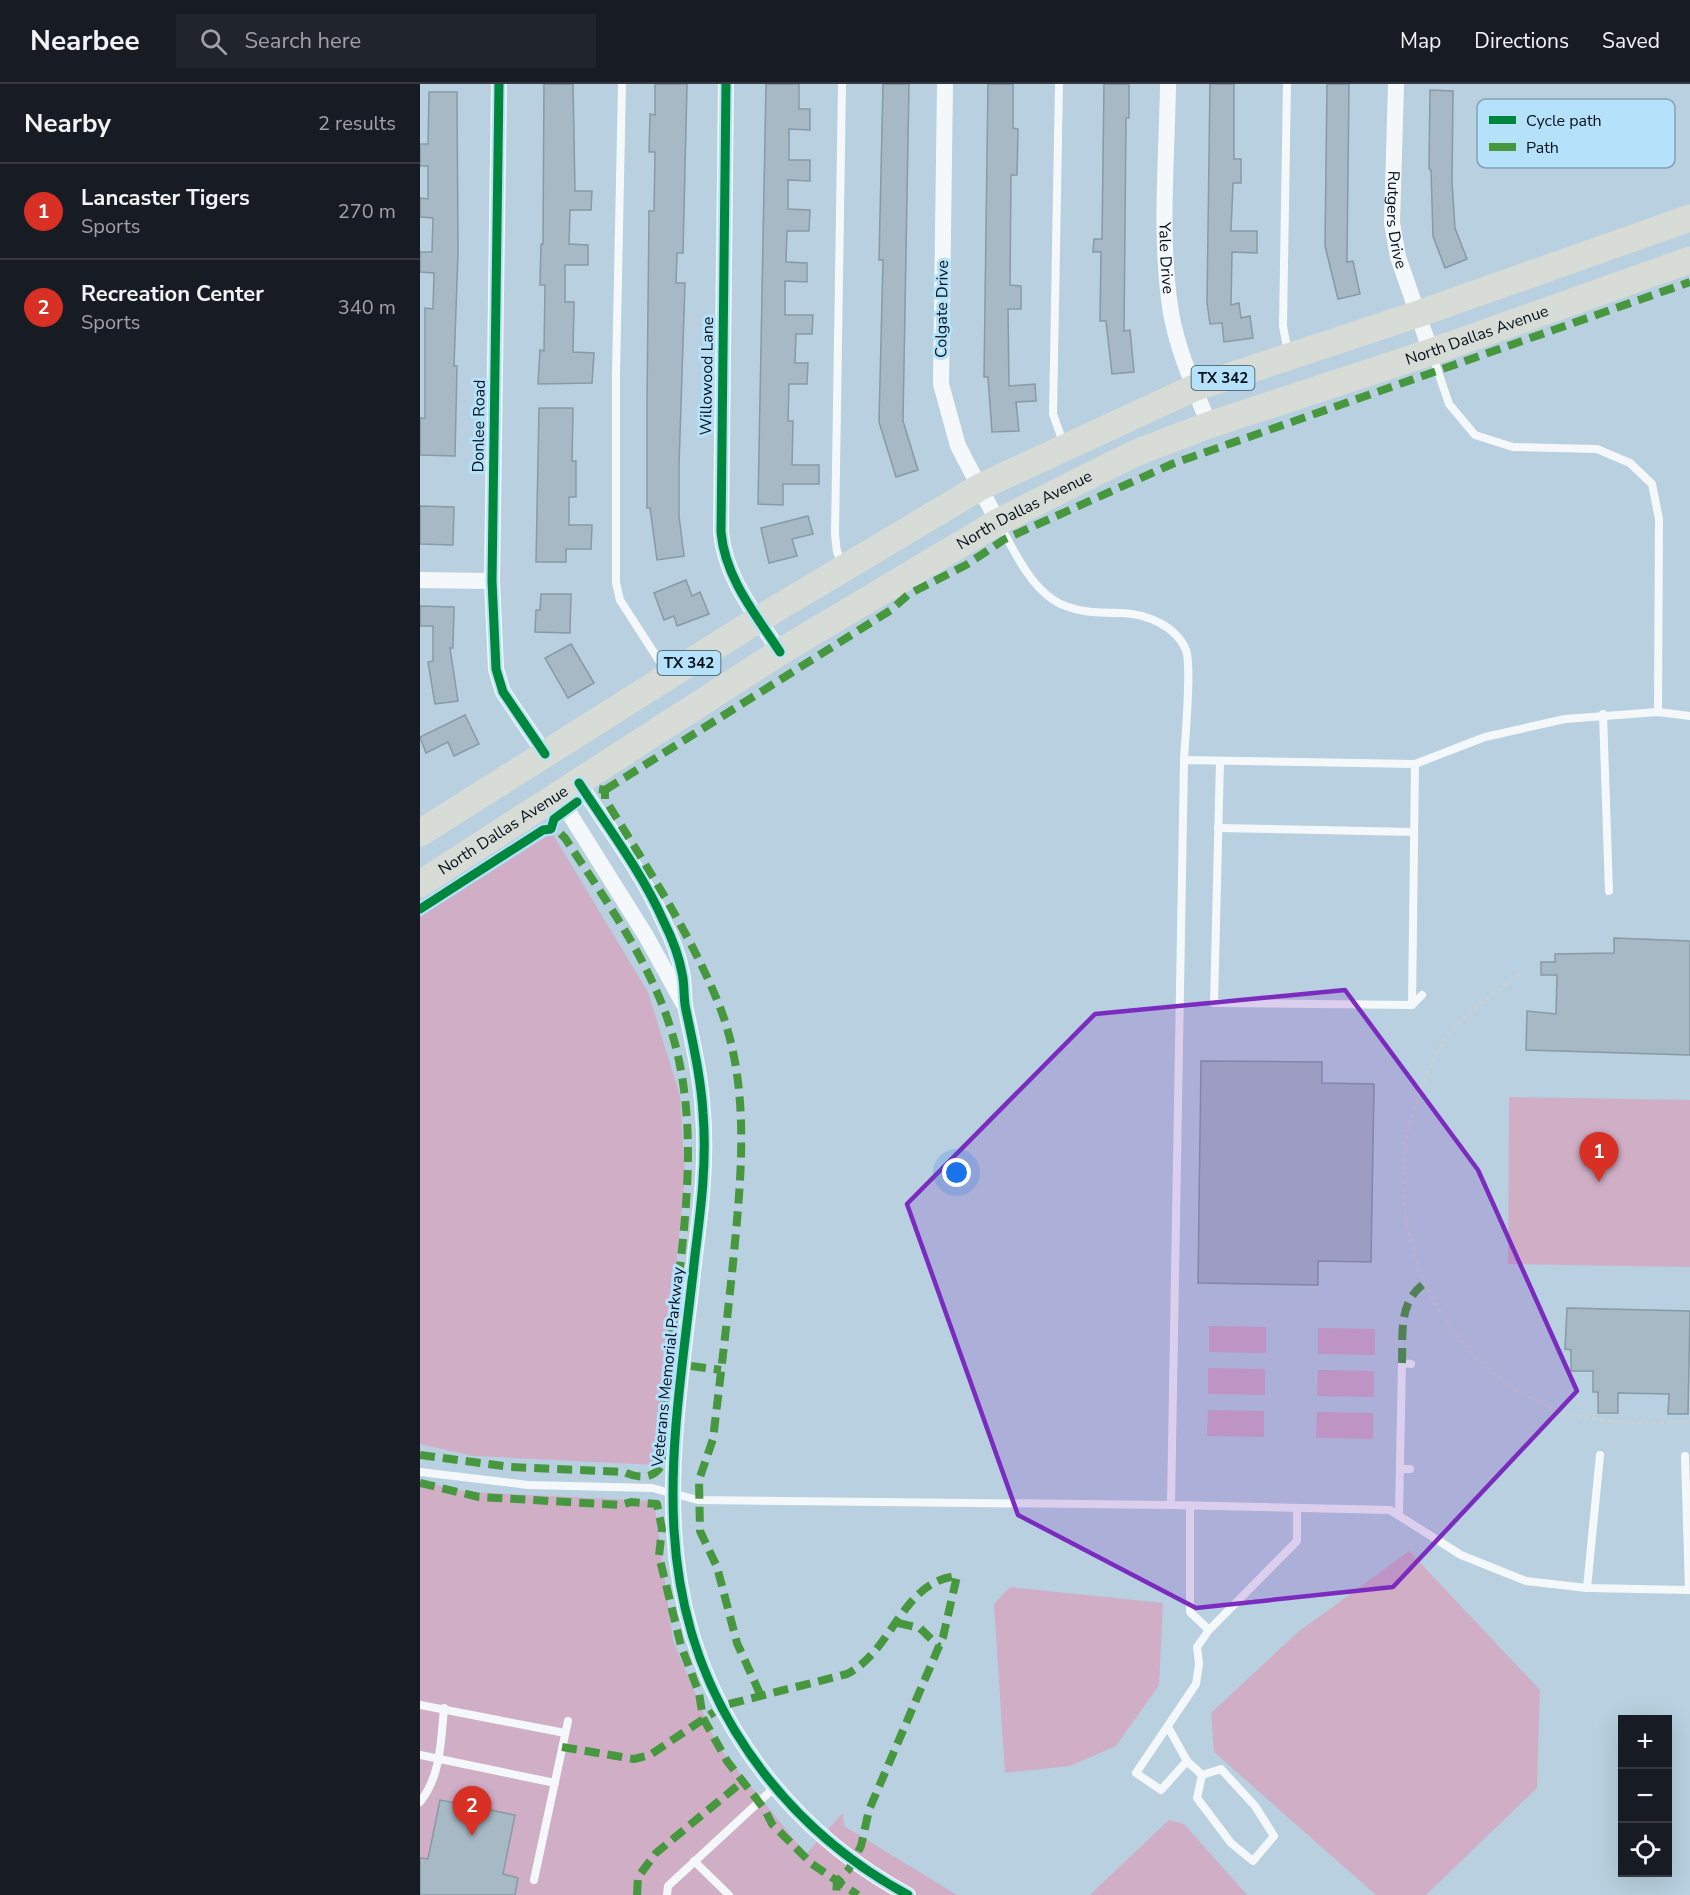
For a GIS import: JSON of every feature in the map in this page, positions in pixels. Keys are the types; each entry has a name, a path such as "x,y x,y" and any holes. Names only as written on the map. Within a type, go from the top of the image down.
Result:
{"main road":[{"name":"TX 342","path":"420,833 759,619 980,488 1194,388 1418,314 1690,218"},
{"name":"North Dallas Avenue","path":"420,884 780,652 998,522 1138,452 1209,425 1431,352 1690,260"},
{"path":"546,754 569,790"}],"street":[{"name":"Donlee Road","path":"499,84 492,581 496,669 503,692 546,754"},
{"name":"Willowood Lane","path":"726,84 721,532 723,554 728,570 780,652"},
{"name":"Colgate Drive","path":"945,84 941,384 957,446 998,522"},
{"name":"Yale Drive","path":"1168,84 1165,258 1171,313 1180,352 1209,425"},
{"name":"Rutgers Drive","path":"1396,84 1392,223 1398,257 1431,352"},
{"path":"420,580 492,581"},
{"name":"Veterans Memorial Parkway","path":"569,790 670,982 685,1006"},
{"name":"Veterans Memorial Parkway","path":"569,790 663,919 682,972 685,1006 692,1034 703,1113 704,1181 671,1494 677,1576 695,1647 721,1708 757,1767 774,1788 830,1843 872,1874 908,1895"}],"lane":[{"path":"622,84 616,374 616,583 620,600 669,676"},
{"path":"842,84 835,535 837,552 845,568"},
{"path":"1059,84 1053,414 1065,447"},
{"path":"1287,84 1283,326 1289,357"},
{"path":"1431,352 1449,404 1475,435 1513,447 1597,449 1629,463 1652,484 1659,519 1658,712"},
{"path":"998,522 1031,579 1051,599 1067,607 1093,613 1135,614 1168,626 1186,651 1171,1505"},
{"path":"1184,760 1415,764 1513,730 1603,714 1658,712 1690,716"},
{"path":"1603,714 1609,891"},
{"path":"1220,762 1215,1004 1412,1005 1422,994"},
{"path":"1412,1005 1415,764"},
{"path":"1218,828 1414,832"},
{"path":"1399,1514 1405,1469 1406,1417 1402,1363 1411,1364"},
{"path":"1587,1588 1600,1455"},
{"path":"671,1494 709,1500 1171,1505 1383,1510 1399,1514 1408,1523 1461,1555 1526,1581 1587,1588 1690,1590 1685,1456"},
{"name":"Veterans Memorial Parkway","path":"420,1472 528,1485 652,1488 671,1494"},
{"path":"1190,1506 1190,1612 1209,1630"},
{"path":"1188,1761 1161,1791 1136,1773 1196,1684 1199,1664 1197,1647 1209,1630 1297,1540 1297,1508"},
{"path":"420,1705 565,1733"},
{"path":"420,1802 431,1789 439,1758 444,1708"},
{"path":"534,1880 568,1721"},
{"path":"1168,1727 1188,1761 1202,1775"},
{"path":"420,1755 555,1783"},
{"path":"1221,1769 1255,1806 1274,1836 1253,1861 1230,1843 1197,1798 1202,1775 1221,1769"},
{"path":"667,1895 668,1886 774,1788"},
{"path":"694,1861 729,1895"}],"path":[{"path":"1519,974 1462,1019 1449,1034 1435,1055 1414,1102 1405,1137 1401,1186 1409,1240 1416,1260 1437,1306 1461,1340 1489,1369 1518,1391 1546,1406 1583,1418 1690,1421"}],"highlighted area":[{"path":"1345,990 1478,1170 1577,1391 1393,1587 1196,1608 1018,1515 907,1204 1095,1014"}],"shaded area":[{"path":"552,833 648,992 680,1096 685,1177 656,1465 473,1456 420,1444 420,917"},
{"path":"1509,1097 1690,1100 1690,1267 1508,1264"},
{"path":"1209,1326 1266,1327 1266,1353 1209,1352"},
{"path":"1318,1328 1375,1329 1375,1355 1318,1354"},
{"path":"1208,1368 1265,1369 1265,1395 1208,1394"},
{"path":"1318,1370 1374,1371 1374,1397 1317,1396"},
{"path":"1208,1410 1264,1411 1264,1437 1207,1436"},
{"path":"1317,1412 1373,1413 1373,1439 1316,1438"},
{"path":"420,1481 468,1492 654,1501 673,1641 717,1745 806,1854 843,1813 844,1826 957,1895 420,1895"},
{"path":"1409,1551 1540,1690 1537,1788 1426,1895 1376,1895 1214,1752 1211,1713 1297,1633"},
{"path":"1010,1587 1163,1603 1159,1685 1116,1746 1070,1766 1005,1773 994,1604"},
{"path":"1169,1820 1184,1824 1247,1895 1090,1895"}],"building":[{"path":"544,84 573,84 575,191 592,191 591,210 570,210 569,244 588,245 588,265 565,265 565,302 574,302 573,352 594,353 592,383 538,384 540,350 544,351 545,285 540,285 541,244 543,244"},
{"path":"655,84 687,84 683,253 677,253 676,283 685,283 679,466 679,516 684,556 657,560 650,508 647,508 649,211 654,211 655,152 649,152 650,114 655,115"},
{"path":"766,84 799,84 799,109 810,109 810,130 789,129 789,160 810,160 810,181 788,180 788,209 810,210 809,231 787,231 786,262 807,263 807,282 785,281 785,315 813,315 812,334 796,334 795,363 808,363 807,384 789,384 788,421 793,421 792,465 819,465 819,484 783,484 783,505 758,504"},
{"path":"883,84 909,84 903,421 918,470 896,477 879,422 883,260 879,260"},
{"path":"988,84 1013,84 1013,128 1018,129 1017,175 1011,175 1010,285 1021,286 1021,309 1008,309 1009,386 1035,384 1036,401 1016,402 1019,431 992,432 988,377 984,377"},
{"path":"1104,84 1129,84 1129,118 1126,118 1124,331 1130,330 1134,372 1112,374 1106,321 1100,321 1101,252 1093,252 1094,239 1102,239"},
{"path":"1210,84 1234,84 1234,159 1241,159 1241,183 1233,183 1231,231 1257,231 1257,253 1232,252 1231,305 1239,303 1241,318 1250,316 1253,338 1224,342 1222,323 1210,324 1207,303"},
{"path":"1327,84 1349,84 1347,262 1353,261 1360,294 1338,299 1325,246"},
{"path":"1430,90 1453,91 1452,182 1455,228 1467,259 1445,268 1433,236 1431,170 1429,169"},
{"path":"429,92 457,92 458,253 454,366 457,366 455,456 420,455 420,418 425,418 425,308 433,309 434,273 420,272 420,252 432,252 433,218 420,217 420,198 428,199 428,166 420,166 420,144 428,144"},
{"path":"539,408 573,408 572,461 576,461 576,497 569,497 569,525 592,525 591,549 566,549 566,562 536,562"},
{"path":"420,506 454,507 453,545 420,544"},
{"path":"808,516 813,534 792,539 797,556 769,563 761,528"},
{"path":"686,580 692,596 700,592 709,614 677,626 674,616 664,620 654,593"},
{"path":"541,594 571,594 570,633 535,632 536,610 540,610"},
{"path":"420,606 454,607 453,648 450,648 458,701 435,704 428,662 433,661 433,626 420,626"},
{"path":"571,644 594,683 568,698 545,658"},
{"path":"465,715 479,744 454,756 448,742 426,753 420,737"},
{"path":"1614,938 1690,941 1690,1055 1526,1050 1527,1011 1556,1014 1557,975 1541,975 1541,962 1555,962 1555,954 1614,953"},
{"path":"1201,1061 1322,1062 1322,1083 1374,1084 1371,1262 1318,1261 1318,1285 1198,1283"},
{"path":"1567,1308 1690,1311 1688,1414 1668,1414 1669,1394 1618,1393 1618,1413 1598,1413 1598,1392 1593,1392 1593,1371 1571,1371 1571,1350 1565,1349"},
{"path":"440,1800 515,1815 503,1874 518,1878 515,1895 420,1895 420,1858 428,1859"}],"marked path":[{"path":"605,790 891,610 909,594 966,565 1005,539 1172,464 1690,282"},
{"path":"599,789 605,790 605,799 668,902 697,955 721,1010 737,1072 741,1135 739,1199 713,1439 699,1480 700,1531 717,1567 737,1643 761,1696"},
{"path":"420,1455 511,1467 624,1472 634,1476 649,1476 658,1471 661,1466 663,1450 661,1437 688,1172 685,1098 679,1062 670,1026 656,990 636,950 565,838 558,831 546,829"},
{"path":"1402,1363 1406,1309 1410,1299 1425,1283"},
{"path":"691,1366 721,1370"},
{"path":"420,1483 479,1497 621,1505 631,1502 657,1504 662,1529 659,1556 681,1646 699,1693 703,1718 727,1761 765,1810 772,1824 812,1864 858,1895"},
{"path":"729,1704 847,1674 876,1650 910,1603 923,1590 938,1581 957,1576 943,1637 869,1810 861,1846 849,1869 837,1882 836,1895"},
{"path":"898,1623 920,1628 939,1647"},
{"path":"562,1747 634,1759 650,1755 714,1712"},
{"path":"637,1895 638,1877 656,1853 742,1782"}],"cycle path":[{"path":"499,84 492,581 496,669 503,692 545,754"},
{"path":"726,84 721,532 724,549 735,580 780,652"},
{"path":"579,783 645,885 672,939 683,978 685,1005 700,1087 704,1131 703,1184 680,1379 673,1498 676,1557 687,1615 706,1673 735,1731 770,1780 789,1803 833,1844 856,1863 908,1895"},
{"path":"420,909 543,830 551,829 554,819 577,802"}],"place":[{"name":"Lancaster Tigers","path":"1599,1182"},
{"name":"Recreation Center","path":"472,1836"}]}
